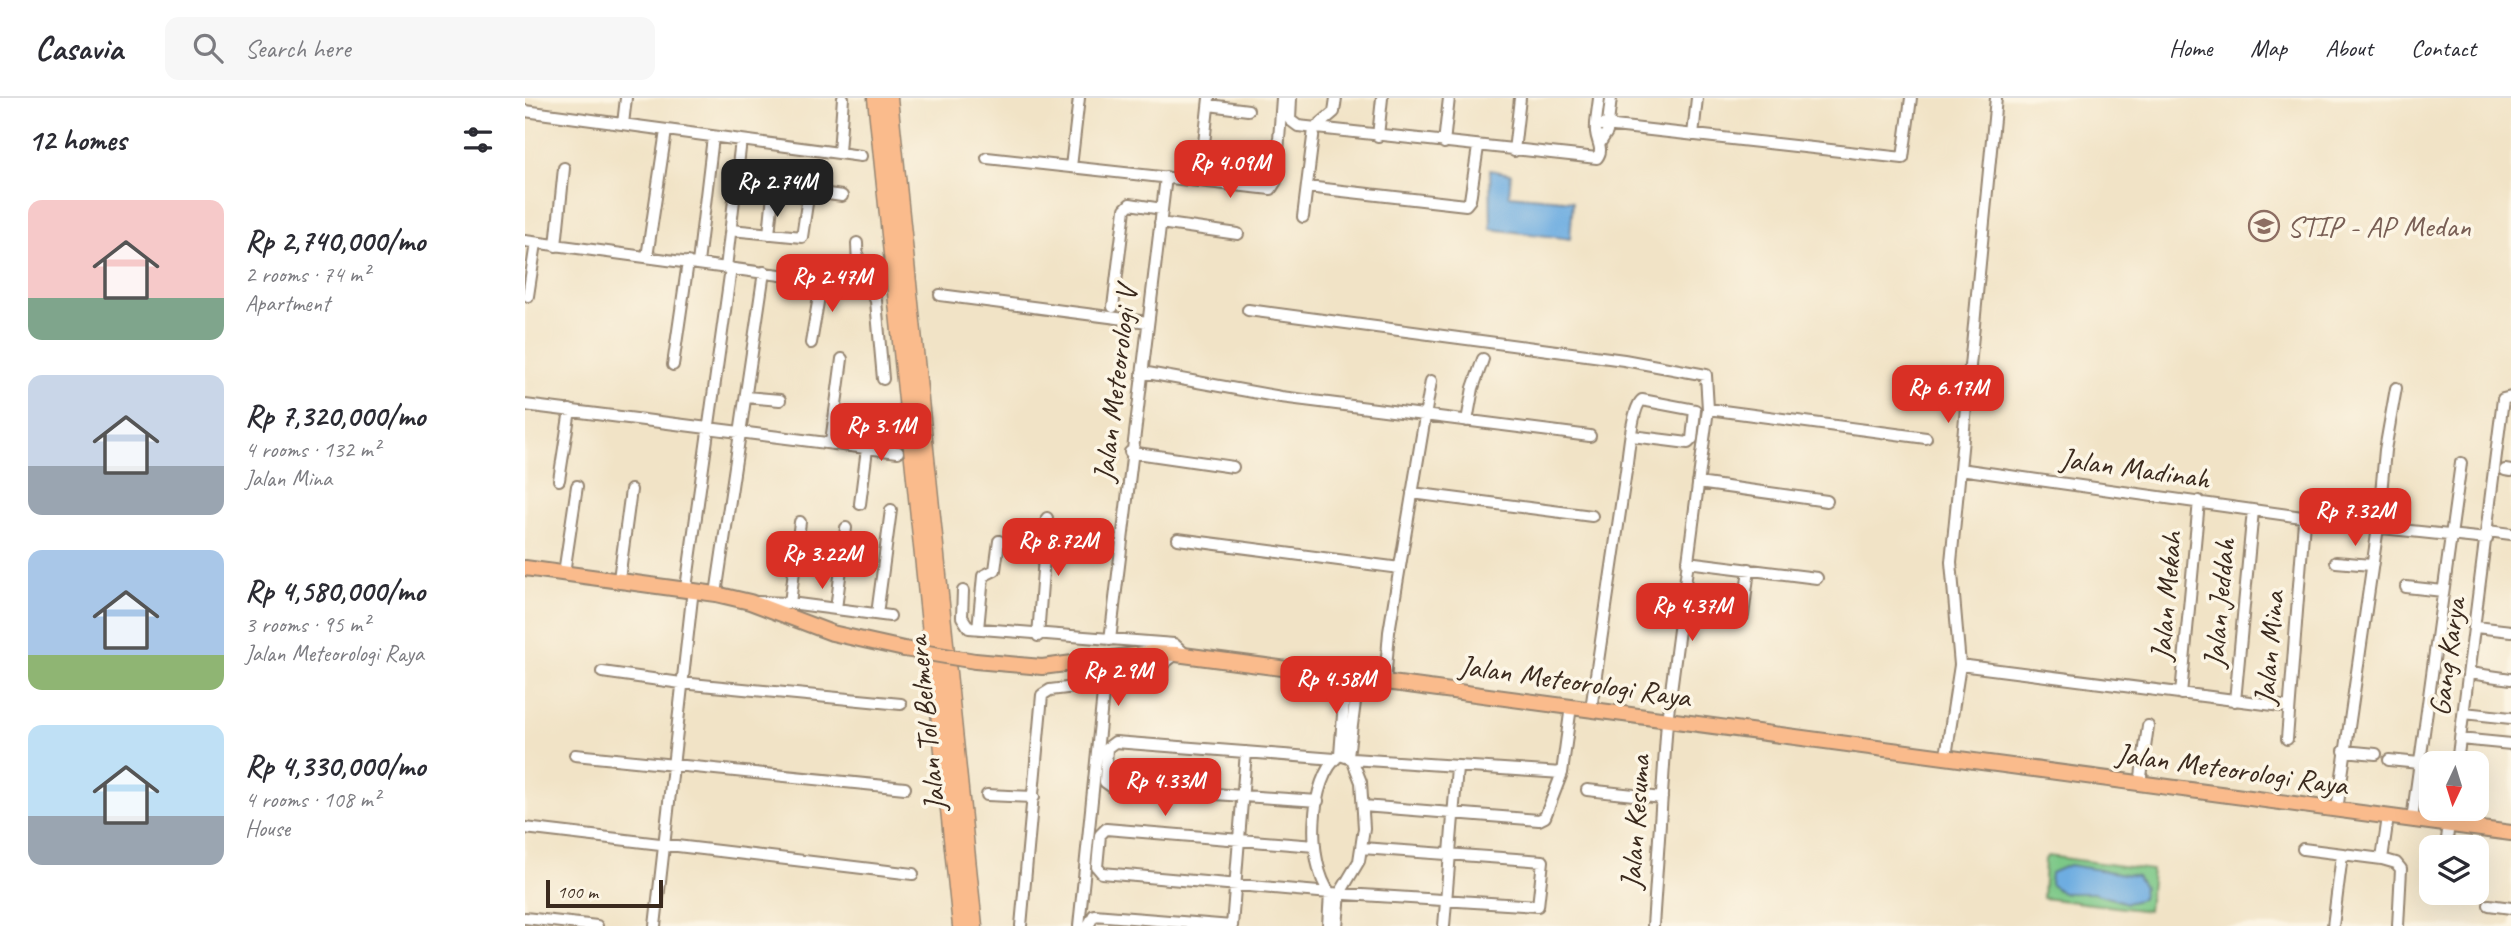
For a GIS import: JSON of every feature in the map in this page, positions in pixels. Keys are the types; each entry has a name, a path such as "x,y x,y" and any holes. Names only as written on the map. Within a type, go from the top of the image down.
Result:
{"highway":[{"name":"Jalan Tol Belmera","path":"876,98 961,926"},
{"name":"Jalan Tol Belmera","path":"889,98 974,926"}],"main road":[{"name":"Jalan Meteorologi Raya","path":"525,568 716,594 750,602 832,634 975,661 1042,667 1151,653 1181,654 2511,832"}],"street":[{"path":"623,124 626,98"},
{"path":"839,152 843,98"},
{"path":"1071,167 1079,98"},
{"path":"986,158 1273,188 1282,98"},
{"path":"1291,98 1292,124 1314,129 1597,158 1602,125 1599,98"},
{"path":"1303,217 1314,129 1334,113 1336,98"},
{"path":"1378,136 1382,98"},
{"path":"1444,143 1449,98"},
{"path":"1514,150 1520,98"},
{"path":"1602,125 1611,98"},
{"path":"1693,135 1697,98"},
{"path":"1602,125 1903,158 1911,98"},
{"path":"1946,756 1960,665 1951,562 1996,98"},
{"path":"1200,180 1209,101 1248,110"},
{"path":"525,111 861,156"},
{"path":"1334,113 1353,133"},
{"path":"647,257 666,131"},
{"path":"673,365 713,137"},
{"path":"655,926 707,426 728,268 741,140"},
{"path":"1307,187 1466,205 1470,200 1478,147"},
{"path":"556,246 564,169"},
{"name":"Jalan Meteorologi V","path":"1110,640 1130,452 1166,177"},
{"path":"737,181 842,196"},
{"path":"769,234 774,185"},
{"path":"731,230 803,237 809,190"},
{"path":"1113,307 1125,209 1130,204 1162,209"},
{"path":"1160,223 1238,234"},
{"path":"529,296 530,242 853,284 874,291 883,379"},
{"path":"853,284 858,266 857,243"},
{"path":"716,594 764,272"},
{"path":"811,343 822,279"},
{"path":"940,295 1148,322"},
{"name":"Jalan Kesuma","path":"1248,310 1702,373 1709,381 1709,409 1667,721 1653,926"},
{"path":"831,442 842,359"},
{"path":"1467,421 1473,388 1483,359"},
{"path":"1142,372 1424,417 1590,436"},
{"path":"1385,682 1389,632 1431,381"},
{"path":"2337,810 2378,527 2385,450 2396,388"},
{"path":"745,397 780,400"},
{"name":"Gang Karya","path":"2458,751 2503,399 2511,397"},
{"path":"1591,709 1632,436 1640,400 1695,410 1692,439 1688,443 1632,436"},
{"path":"525,405 898,452"},
{"path":"1709,409 1926,439"},
{"path":"559,480 570,410"},
{"path":"860,504 870,417"},
{"path":"1130,452 1233,467"},
{"path":"2421,751 2461,463"},
{"name":"Jalan Madinah","path":"1960,469 2199,501 2303,519"},
{"path":"1698,483 1827,501"},
{"path":"564,573 577,486"},
{"path":"619,579 631,490"},
{"path":"1412,493 1592,516"},
{"name":"Jalan Mekah","path":"2181,694 2199,501"},
{"path":"877,614 891,510"},
{"name":"Jalan Jeddah","path":"2235,701 2253,510"},
{"path":"1038,636 1047,518"},
{"name":"Jalan Mina","path":"2287,739 2303,519"},
{"path":"790,603 800,522"},
{"path":"2353,524 2449,536 2511,534"},
{"path":"836,609 846,527"},
{"path":"1178,539 1400,568"},
{"path":"978,629 983,576 995,570 999,541"},
{"path":"1687,562 1817,578"},
{"path":"2336,562 2371,565"},
{"path":"1743,616 1749,569"},
{"path":"2406,587 2443,591"},
{"path":"963,591 965,625 978,629 1038,636 1174,644 1181,654 1141,678 1050,690 1042,695 1021,926"},
{"path":"750,602 790,603 890,616"},
{"path":"2476,627 2511,631"},
{"path":"1960,665 2289,707"},
{"path":"603,672 681,683 901,704"},
{"path":"2469,673 2511,679"},
{"path":"1341,677 1340,694 1349,701"},
{"path":"1337,926 1335,893 1322,882 1315,846 1318,801 1344,757 1349,701 1358,679"},
{"path":"1079,926 1104,684"},
{"path":"1363,806 1539,820 1548,812 1562,773 1571,706"},
{"path":"2464,713 2511,718"},
{"path":"2140,784 2148,726"},
{"path":"2460,739 2511,744"},
{"path":"1318,801 1112,787 1105,782 1107,747 1115,741 1457,768 1562,773"},
{"path":"2344,751 2376,754"},
{"path":"1088,926 1094,915 1232,926 1246,752"},
{"path":"575,755 905,788"},
{"path":"1328,926 1335,893 1353,874 1362,848 1361,782 1344,757"},
{"path":"2389,760 2419,763 2412,820"},
{"path":"1444,926 1457,768"},
{"path":"1587,790 1662,799"},
{"path":"987,795 1034,797"},
{"path":"2382,859 2388,817"},
{"path":"2447,835 2449,821"},
{"path":"525,828 913,874"},
{"path":"1315,846 1106,829 1100,835 1097,867 1102,873 1335,893 1538,906 1543,861 1362,848"},
{"path":"2303,849 2396,863 2401,869 2398,926"},
{"path":"2333,926 2342,855"},
{"path":"2489,905 2511,908"},
{"path":"525,918 597,926"}],"green space":[{"path":"2048,856 2152,870 2148,911 2043,898 2045,859"}],"water":[{"path":"1490,170 1511,174 1509,195 1573,201 1570,239 1491,229"},
{"path":"2069,865 2137,876 2144,887 2142,899 2127,903 2093,893 2062,893 2050,884 2051,873"}],"place":[{"name":"STIP - AP Medan","path":"2264,226"}]}
